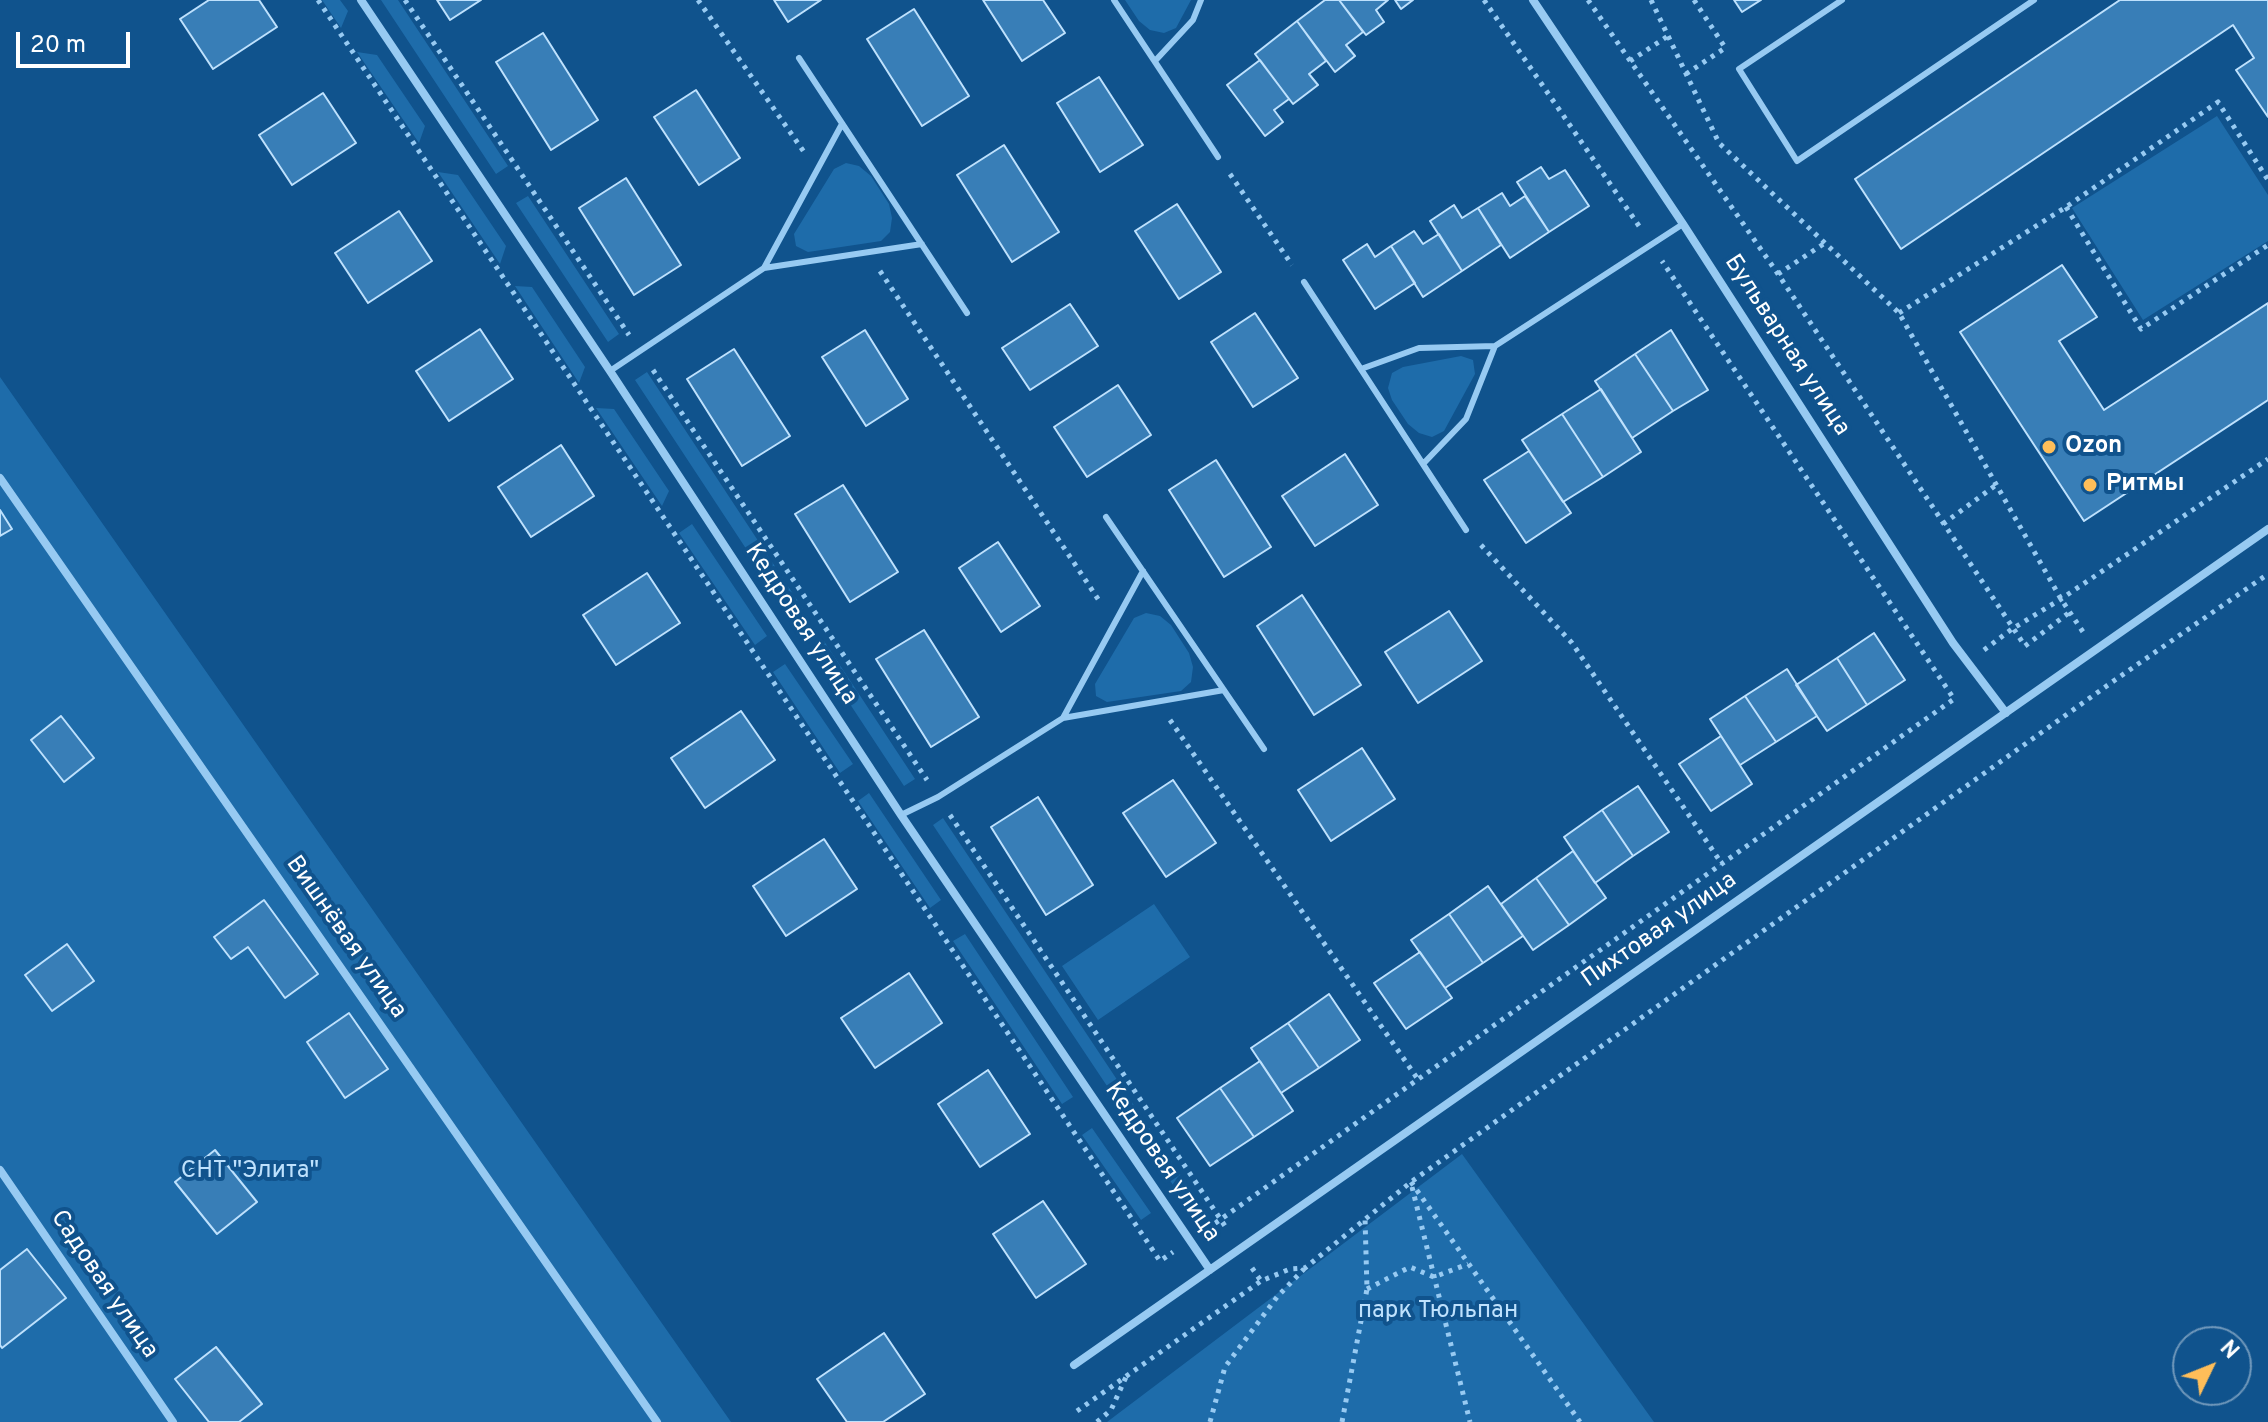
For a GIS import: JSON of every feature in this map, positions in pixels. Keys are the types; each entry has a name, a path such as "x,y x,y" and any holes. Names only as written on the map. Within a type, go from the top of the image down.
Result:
{"street":[{"name":"Кедровая улица","path":"361,0 610,371 901,815 1210,1270"},
{"name":"Бульварная улица","path":"1533,0 1683,224 1967,664 2006,713"},
{"name":"Вишнёвая улица","path":"0,478 657,1422"},
{"name":"Пихтовая улица","path":"1074,1365 2268,529"},
{"name":"Садовая улица","path":"0,1170 173,1422"}],"lane":[{"path":"1114,0 1218,157"},
{"path":"1155,61 1193,20 1201,0"},
{"path":"1842,0 1739,69 1797,161 2034,0"},
{"path":"799,58 967,313"},
{"path":"764,268 842,124"},
{"path":"1361,369 1419,348 1495,346 1683,224"},
{"path":"610,371 764,268 922,244"},
{"path":"1304,282 1466,530"},
{"path":"1423,464 1466,419 1495,346"},
{"path":"1106,517 1264,749"},
{"path":"1063,718 1143,571"},
{"path":"901,815 938,797 1063,718 1224,690"}],"path":[{"path":"318,0 1160,1261"},
{"path":"405,0 1221,1220 1954,699 1652,245 1484,0"},
{"path":"698,0 816,169"},
{"path":"1588,0 1778,274 2025,646 2070,612"},
{"path":"1651,0 1719,143 1899,313 2061,599 2115,680"},
{"path":"1694,0 1739,69"},
{"path":"1630,61 1668,36"},
{"path":"1899,313 2066,207 2218,102 2268,180"},
{"path":"1218,157 1304,282"},
{"path":"2066,207 2141,329 2268,245"},
{"path":"1778,274 1825,243"},
{"path":"868,252 1114,623"},
{"path":"1940,678 1967,664 2012,629 2268,459"},
{"path":"1943,524 1996,485"},
{"path":"1466,530 1572,643 1722,864"},
{"path":"1210,1422 1225,1367 1277,1297 1305,1268 1365,1218 1411,1182 2268,574"},
{"path":"1157,702 1417,1078"},
{"path":"1411,1182 1580,1422"},
{"path":"1411,1182 1470,1422"},
{"path":"1342,1422 1367,1289 1365,1218"},
{"path":"1367,1289 1410,1267 1434,1277 1468,1263"},
{"path":"1077,1411 1261,1281 1290,1269 1305,1268"},
{"path":"1097,1422 1111,1410 1126,1375"}],"green space":[{"path":"322,0 340,0 348,11 341,28"},
{"path":"381,0 398,0 508,166 496,174"},
{"path":"1125,0 1191,0 1176,28 1164,33 1150,30 1139,21"},
{"path":"357,52 377,55 425,126 419,143"},
{"path":"2217,116 2268,195 2268,241 2143,320 2072,208"},
{"path":"846,163 859,166 871,176 889,204 892,218 890,232 881,241 808,252 796,246 794,234 834,169"},
{"path":"438,172 458,175 506,246 500,264"},
{"path":"528,196 619,334 608,342 516,203"},
{"path":"515,286 532,287 585,367 579,383"},
{"path":"1461,356 1473,360 1475,374 1444,431 1432,437 1419,433 1408,424 1392,400 1388,388 1392,373 1403,367"},
{"path":"647,372 803,609 791,617 635,380"},
{"name":"СНТ \"Элита\"","path":"0,377 731,1422 0,1422"},
{"path":"596,408 614,409 669,491 662,506"},
{"path":"692,524 767,636 755,645 679,533"},
{"path":"1146,613 1160,616 1171,625 1189,653 1193,667 1191,682 1181,691 1107,702 1096,696 1095,684 1134,618"},
{"path":"824,641 915,779 904,786 813,648"},
{"path":"785,664 853,764 840,773 773,672"},
{"path":"869,793 941,900 930,908 858,801"},
{"path":"943,818 1207,1215 1197,1221 933,825"},
{"path":"1154,904 1190,957 1098,1020 1062,966"},
{"path":"965,934 1073,1097 1062,1104 953,941"},
{"path":"1092,1128 1151,1213 1141,1220 1082,1135"},
{"name":"парк Тюльпан","path":"1462,1154 1654,1422 1107,1422"}],"building":[{"path":"209,0 259,0 277,27 213,69 180,19"},
{"path":"437,0 481,0 450,20"},
{"path":"774,0 821,0 788,22"},
{"path":"983,0 1043,0 1065,33 1022,61"},
{"path":"1325,0 1339,0 1363,32 1346,45 1355,56 1335,72 1297,21"},
{"path":"1339,0 1388,0 1376,10 1384,22 1366,35"},
{"path":"1395,0 1413,0 1401,9"},
{"path":"1734,0 1761,0 1742,12"},
{"path":"2120,0 2268,0 2268,117 2236,70 2254,58 2233,25 1901,249 1855,179"},
{"path":"914,9 969,96 922,126 867,39"},
{"path":"1297,21 1326,61 1309,74 1318,85 1293,104 1255,54"},
{"path":"543,33 598,120 551,150 496,62"},
{"path":"1260,60 1289,99 1274,110 1283,122 1265,136 1227,85"},
{"path":"1099,77 1143,145 1100,172 1057,103"},
{"path":"696,90 740,158 699,185 654,117"},
{"path":"323,93 356,143 292,185 259,135"},
{"path":"1004,145 1059,232 1012,262 957,175"},
{"path":"1541,167 1549,179 1565,170 1589,206 1549,232 1517,182"},
{"path":"626,178 681,265 634,295 579,208"},
{"path":"1502,193 1510,206 1525,196 1549,232 1510,258 1478,208"},
{"path":"1177,204 1221,272 1179,299 1135,231"},
{"path":"1454,205 1462,218 1478,208 1501,245 1462,271 1430,221"},
{"path":"399,211 432,261 368,303 335,253"},
{"path":"1414,231 1423,244 1439,234 1462,271 1423,297 1391,246"},
{"path":"1367,244 1375,257 1391,246 1415,283 1375,309 1343,260"},
{"path":"2062,265 2097,317 2059,341 2104,410 2268,303 2268,400 2084,521 1960,332"},
{"path":"1070,304 1098,346 1030,390 1002,348"},
{"path":"1255,313 1298,378 1253,407 1211,342"},
{"path":"480,329 513,379 449,421 416,371"},
{"path":"865,330 908,399 866,426 822,357"},
{"path":"1671,330 1708,390 1673,411 1635,354"},
{"path":"734,349 790,436 742,466 687,379"},
{"path":"1635,354 1673,411 1632,438 1595,381"},
{"path":"1118,385 1151,435 1087,477 1054,427"},
{"path":"1601,389 1641,452 1603,477 1562,414"},
{"path":"1562,414 1603,477 1563,502 1522,440"},
{"path":"561,445 594,496 531,537 498,487"},
{"path":"1529,451 1571,513 1526,543 1484,480"},
{"path":"1345,454 1378,505 1315,546 1282,496"},
{"path":"1216,460 1271,547 1224,577 1169,490"},
{"path":"843,485 898,572 850,602 795,514"},
{"path":"0,510 12,529 0,536"},
{"path":"998,542 1040,606 1001,632 959,568"},
{"path":"647,573 680,623 616,665 583,615"},
{"path":"1302,595 1361,685 1314,715 1257,626"},
{"path":"1449,611 1482,661 1418,703 1385,652"},
{"path":"924,630 979,717 931,747 876,659"},
{"path":"1874,633 1905,680 1867,705 1837,658"},
{"path":"1837,658 1867,705 1827,731 1796,685"},
{"path":"1787,669 1817,716 1776,742 1745,696"},
{"path":"1745,696 1776,742 1740,765 1710,719"},
{"path":"741,711 775,760 705,808 671,758"},
{"path":"61,716 94,758 64,782 31,740"},
{"path":"1721,736 1752,784 1711,811 1679,764"},
{"path":"1362,748 1395,799 1331,841 1298,790"},
{"path":"1173,780 1216,843 1166,877 1123,813"},
{"path":"1638,786 1669,832 1633,856 1602,810"},
{"path":"1038,797 1093,885 1046,915 991,827"},
{"path":"1602,810 1633,856 1595,883 1564,837"},
{"path":"824,839 857,889 786,936 753,886"},
{"path":"1573,851 1606,898 1569,925 1536,878"},
{"path":"1536,878 1569,925 1533,950 1501,904"},
{"path":"1488,886 1523,936 1483,963 1449,914"},
{"path":"264,900 318,974 285,998 248,947 231,959 214,937"},
{"path":"1449,914 1483,963 1445,988 1411,940"},
{"path":"67,944 94,981 52,1011 25,975"},
{"path":"1420,952 1452,998 1406,1029 1374,983"},
{"path":"909,973 942,1023 875,1068 841,1018"},
{"path":"1329,994 1360,1040 1319,1068 1288,1023"},
{"path":"349,1013 388,1069 345,1098 307,1042"},
{"path":"1288,1023 1319,1068 1281,1093 1251,1048"},
{"path":"1260,1061 1293,1111 1254,1137 1220,1088"},
{"path":"988,1070 1030,1134 980,1167 938,1104"},
{"path":"1220,1088 1254,1137 1210,1166 1177,1118"},
{"path":"215,1150 257,1202 217,1234 175,1182"},
{"path":"1043,1201 1086,1264 1036,1298 993,1234"},
{"path":"27,1249 66,1298 2,1348 0,1270"},
{"path":"884,1333 925,1394 883,1422 847,1422 817,1379"},
{"path":"216,1347 262,1404 239,1422 209,1422 175,1379"}],"place":[{"name":"Ozon","path":"2049,447"},
{"name":"Ритмы","path":"2090,485"}]}
